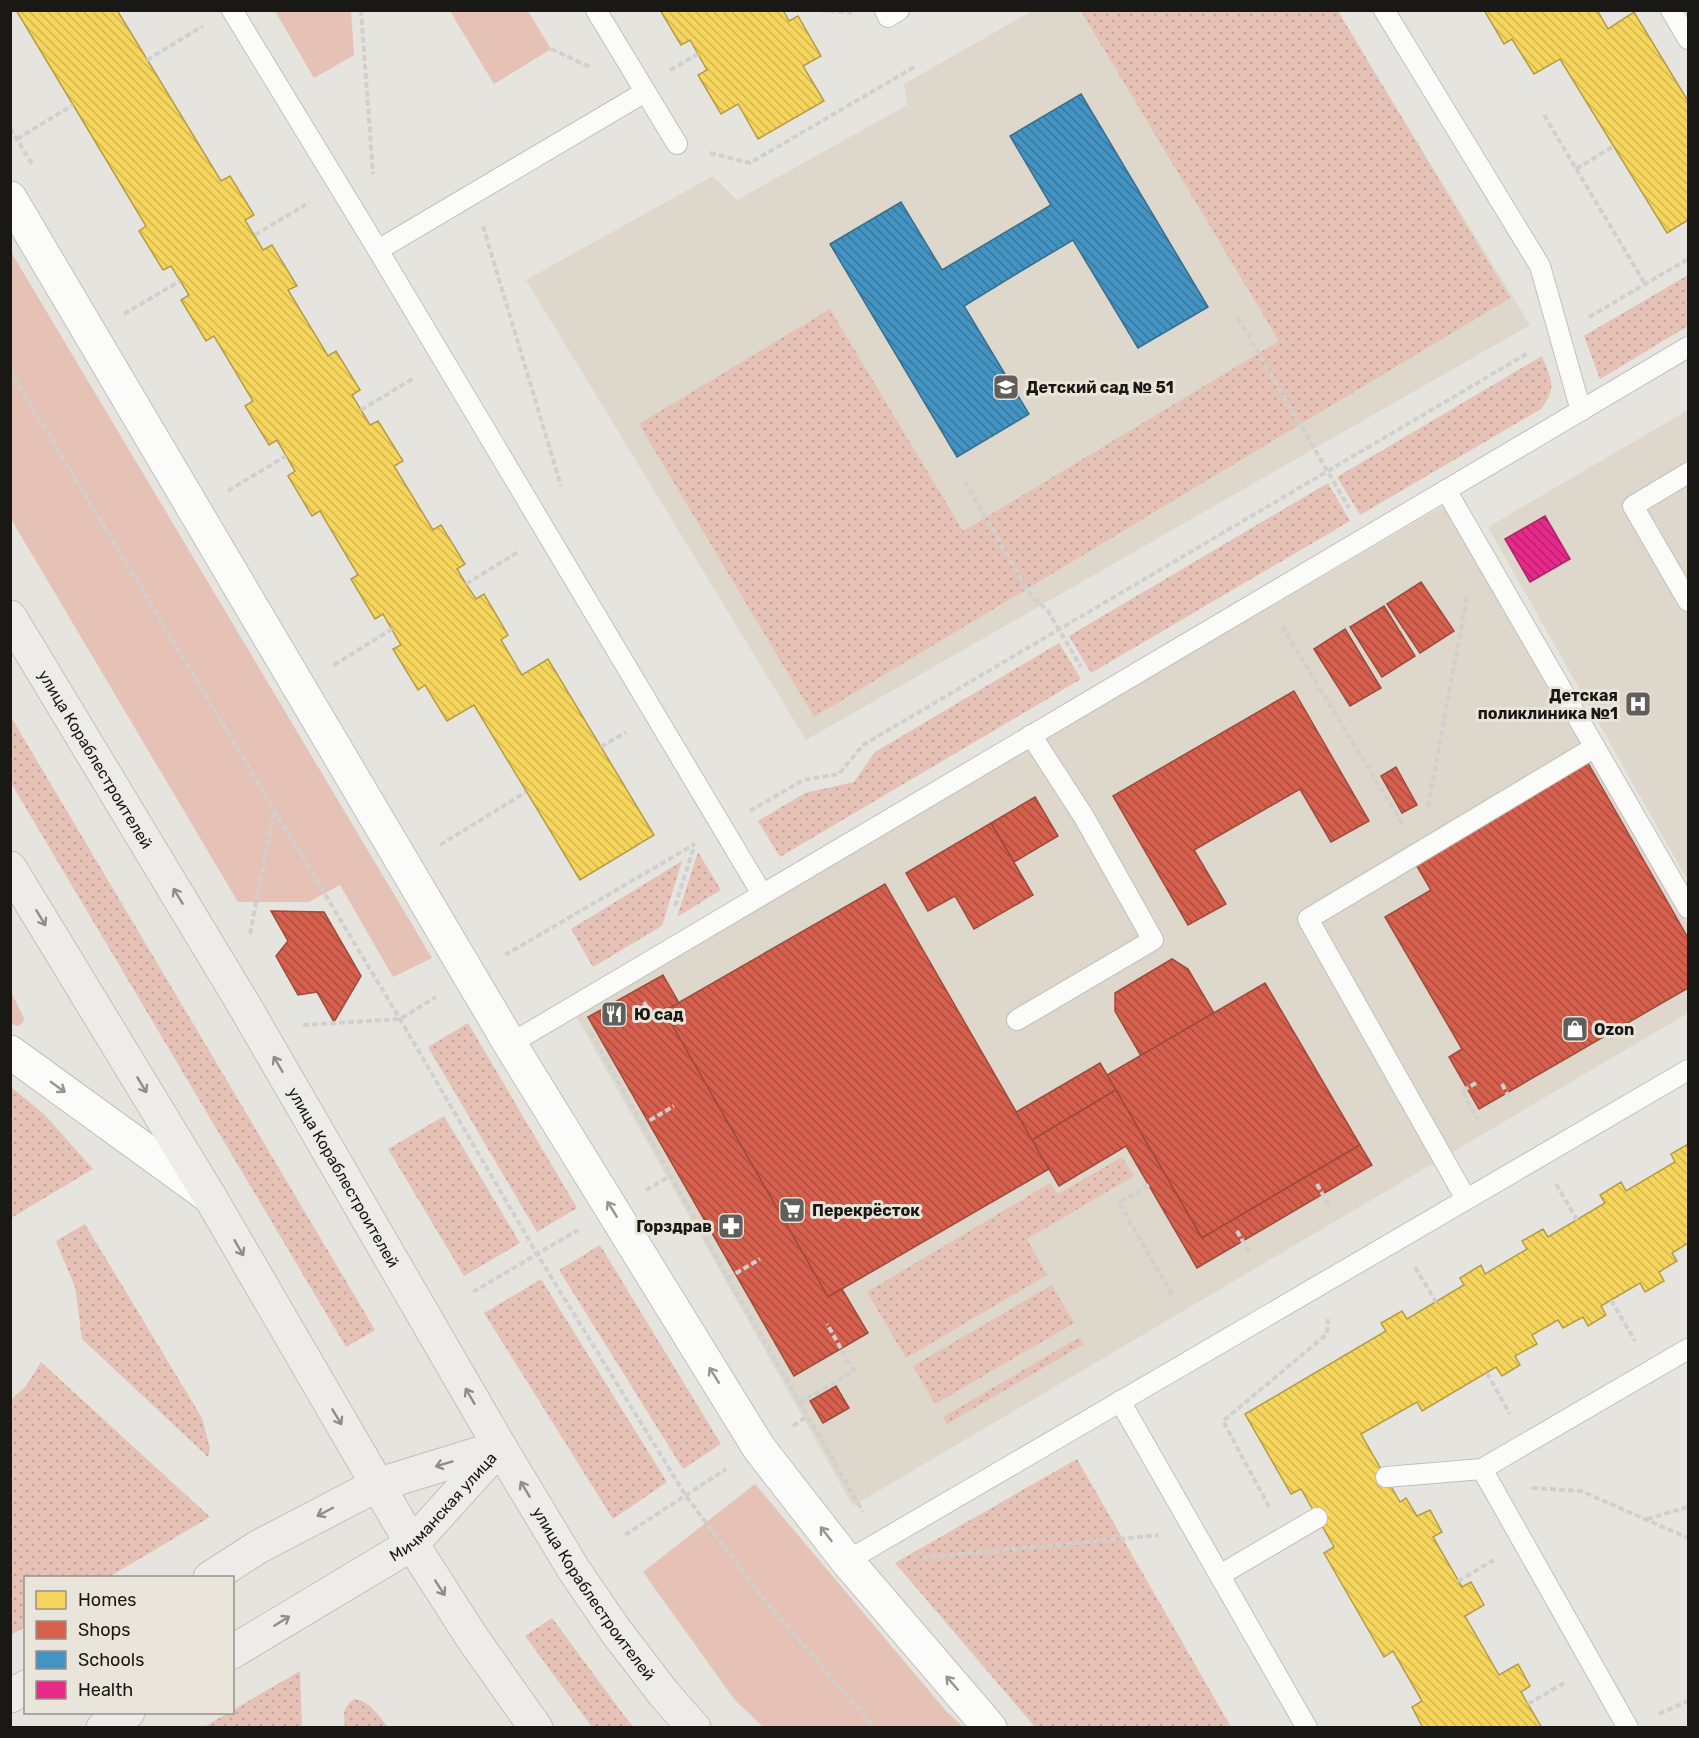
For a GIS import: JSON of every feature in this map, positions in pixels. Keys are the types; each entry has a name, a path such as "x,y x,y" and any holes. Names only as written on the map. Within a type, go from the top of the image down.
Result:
{"main road":[{"name":"улица Кораблестроителей","path":"10,617 244,1005 500,1447 574,1570 615,1630 664,1694 694,1728"},
{"path":"10,868 210,1197 412,1544 473,1639 536,1728"},
{"name":"Мичманская улица","path":"213,1576 258,1547 377,1485 500,1447"},
{"name":"Мичманская улица","path":"234,1651 412,1544 500,1447"},
{"path":"10,1696 24,1688"},
{"path":"103,1728 126,1714"}],"street":[{"path":"10,198 510,1044 759,1448 848,1562 990,1728"},
{"path":"10,1052 210,1197"}],"lane":[{"path":"232,10 378,250 762,894"},
{"path":"596,10 677,144"},
{"path":"885,10 888,17 899,10"},
{"path":"1384,10 1540,266 1581,411"},
{"path":"1671,10 1689,39"},
{"path":"378,250 645,92"},
{"path":"510,1044 1689,347"},
{"path":"1689,473 1633,506 1689,601"},
{"path":"1446,490 1689,908"},
{"path":"1017,1020 1153,940 1084,817 1031,735"},
{"path":"1466,1200 1308,919 1595,747"},
{"path":"848,1562 1689,1070"},
{"path":"1386,1477 1482,1469 1689,1349"},
{"path":"1120,1401 1307,1728"},
{"path":"1482,1469 1628,1728"},
{"path":"1220,1575 1317,1518"}],"path":[{"path":"361,10 373,175"},
{"path":"147,60 209,23"},
{"path":"677,144 750,163 916,66"},
{"path":"17,139 73,105"},
{"path":"1544,115 1645,284"},
{"path":"1576,169 1614,146"},
{"path":"255,235 338,185"},
{"path":"466,584 548,534 566,504 473,194"},
{"path":"498,959 803,780 838,774 863,745 1689,259"},
{"path":"123,315 180,281"},
{"path":"1238,318 1366,537"},
{"path":"361,410 443,360"},
{"path":"10,370 400,1020 537,1254 686,1496 761,1596 875,1728"},
{"path":"227,491 286,456"},
{"path":"965,482 1031,596 1048,611 1098,696"},
{"path":"1419,852 1477,543"},
{"path":"1265,597 1419,852"},
{"path":"332,666 392,629"},
{"path":"439,845 526,792"},
{"path":"255,943 249,933 274,810"},
{"path":"659,956 695,844"},
{"path":"300,1025 400,1020 440,995"},
{"path":"586,1024 799,1403 854,1371 827,1324"},
{"path":"1605,1026 1614,1042"},
{"path":"1476,1083 1462,1091 1478,1120"},
{"path":"1502,1084 1511,1101"},
{"path":"642,1125 674,1106"},
{"path":"473,1292 670,1176"},
{"path":"1317,1184 1329,1206"},
{"path":"1149,1185 1119,1203 1173,1296"},
{"path":"1237,1231 1249,1252"},
{"path":"728,1278 760,1259"},
{"path":"1611,1300 1652,1370"},
{"path":"1285,1536 1223,1421 1327,1334 1329,1314"},
{"path":"1487,1373 1527,1443"},
{"path":"625,1535 807,1416"},
{"path":"1492,1486 1581,1491 1689,1538"},
{"path":"1647,1519 1689,1508"},
{"path":"915,1558 1162,1534"},
{"path":"1458,1581 1524,1543"},
{"path":"1528,1704 1593,1666"}],"shaded area":[{"name":"Детский сад № 51","path":"1336,10 1530,325 806,740 526,280 713,176 737,200 907,105 904,84 1032,11"},
{"path":"275,11 351,11 354,55 314,78"},
{"path":"450,11 528,11 551,49 494,84"},
{"path":"1081,11 1338,11 1510,298 814,717 639,424 830,309 963,531 1279,341"},
{"path":"11,252 432,958 393,977 340,885 309,902 238,902 11,519"},
{"path":"1688,275 1688,326 1600,379 1584,336"},
{"path":"1542,356 1550,377 1551,388 1541,409 1360,515 1337,477"},
{"name":"Детская поликлиника №1","path":"1688,410 1688,881 1488,527"},
{"path":"1328,483 1350,521 1091,673 1069,636"},
{"path":"1443,506 1688,926 1688,1013 853,1506 574,1013"},
{"path":"1059,643 1081,679 780,857 758,821 805,793 854,782 875,752"},
{"path":"11,717 375,1330 346,1347 11,783"},
{"path":"698,852 721,890 677,917"},
{"path":"682,861 662,926 593,967 571,929"},
{"path":"11,992 24,1018 19,1025 11,1023"},
{"path":"468,1023 577,1208 537,1232 428,1047"},
{"path":"11,1087 44,1114 93,1169 11,1218"},
{"path":"444,1116 520,1243 464,1276 388,1149"},
{"path":"1122,1157 1134,1176 1027,1239 1047,1275 906,1358 867,1292 1050,1183 1058,1194"},
{"path":"85,1224 202,1418 210,1448 208,1457 82,1339 75,1287 56,1241"},
{"path":"600,1245 721,1444 683,1469 559,1270"},
{"path":"541,1279 667,1482 613,1519 484,1313"},
{"path":"1052,1285 1074,1323 935,1404 913,1366"},
{"path":"1080,1337 1084,1344 947,1424 943,1417"},
{"path":"41,1362 210,1517 111,1576 24,1576 24,1628 11,1635 11,1400 26,1386"},
{"path":"1077,1459 1231,1727 1035,1727 895,1563"},
{"path":"755,1484 946,1711 963,1727 763,1727 734,1699 643,1572"},
{"path":"552,1618 634,1727 592,1727 525,1636"},
{"path":"300,1671 302,1727 204,1727 226,1714 234,1714 234,1710"},
{"path":"354,1699 369,1706 388,1727 345,1727 346,1708"}],"building: Homes":[{"path":"16,10 117,10 221,181 230,176 254,215 245,220 263,250 272,245 297,286 288,290 328,356 336,351 360,390 352,395 370,425 378,421 403,461 394,466 433,530 441,525 465,564 457,569 466,584 476,599 484,594 508,635 501,640 522,675 548,659 654,835 580,880 474,705 447,721 425,685 418,690 393,649 401,645 383,614 375,619 351,579 358,575 320,511 312,516 288,476 295,471 277,440 269,445 245,406 253,401 214,336 206,341 181,300 189,295 171,266 163,270 139,231 146,226"},
{"path":"660,10 783,10 789,21 798,16 821,56 803,66 824,101 758,139 738,104 721,114 698,75 707,70 690,40 681,45"},
{"path":"1484,10 1597,10 1608,29 1634,12 1688,101 1688,220 1667,233 1560,59 1534,74 1512,39 1504,44"},
{"path":"1688,1144 1688,1243 1672,1253 1677,1261 1659,1272 1664,1281 1645,1292 1640,1283 1611,1300 1601,1306 1606,1315 1588,1326 1583,1317 1563,1328 1558,1320 1532,1335 1537,1344 1515,1356 1520,1365 1502,1376 1496,1367 1422,1411 1417,1402 1361,1434 1400,1502 1406,1498 1417,1516 1430,1510 1442,1532 1433,1537 1462,1587 1471,1582 1484,1605 1465,1616 1499,1675 1518,1664 1530,1686 1521,1692 1542,1728 1423,1728 1412,1707 1422,1701 1393,1651 1384,1657 1324,1553 1334,1547 1301,1489 1291,1494 1245,1414 1386,1331 1381,1323 1402,1311 1407,1319 1464,1285 1460,1278 1481,1265 1485,1274 1527,1249 1522,1241 1543,1229 1548,1237 1605,1203 1600,1195 1621,1182 1626,1191 1675,1162 1671,1154"}],"building: Shops":[{"path":"1421,582 1454,631 1420,653 1387,604"},
{"path":"1384,606 1415,656 1382,677 1350,627"},
{"path":"1345,629 1381,688 1350,706 1314,649"},
{"path":"1294,691 1369,821 1331,842 1300,789 1194,850 1226,904 1188,925 1113,796"},
{"path":"1588,763 1688,938 1688,988 1479,1109 1449,1057 1462,1049 1385,917 1431,890 1415,863"},
{"path":"1396,767 1417,805 1402,813 1381,776"},
{"path":"1035,797 1058,836 1014,862 991,823"},
{"path":"991,823 1033,895 974,929 955,896 928,911 906,873"},
{"path":"885,884 1049,1169 828,1297 664,1011"},
{"path":"271,911 324,912 361,976 334,1022 317,992 298,995 276,956 288,941"},
{"path":"1172,959 1188,969 1214,1013 1141,1056 1115,1011 1115,993"},
{"path":"663,975 679,1003 664,1011 828,1297 842,1289 868,1333 794,1376 588,1017"},
{"path":"1265,983 1360,1145 1202,1238 1107,1075"},
{"path":"1100,1063 1116,1090 1032,1140 1016,1112"},
{"path":"1116,1090 1202,1238 1360,1145 1372,1165 1197,1268 1126,1146 1059,1186 1032,1140"},
{"path":"836,1386 849,1408 823,1423 810,1401"}],"building: Schools":[{"path":"1081,94 1208,307 1138,348 1073,240 1021,271 964,306 1029,414 957,457 830,244 901,202 942,270 1051,205 1010,136"}],"building: Health":[{"path":"1545,516 1570,559 1530,582 1505,539"}],"place":[{"name":"Детский сад № 51","path":"1006,387"},
{"name":"Детская поликлиника №1","path":"1638,704"},
{"name":"Ю сад","path":"614,1014"},
{"name":"Ozon","path":"1575,1029"},
{"name":"Перекрёсток","path":"792,1210"},
{"name":"Горздрав","path":"731,1226"}]}
